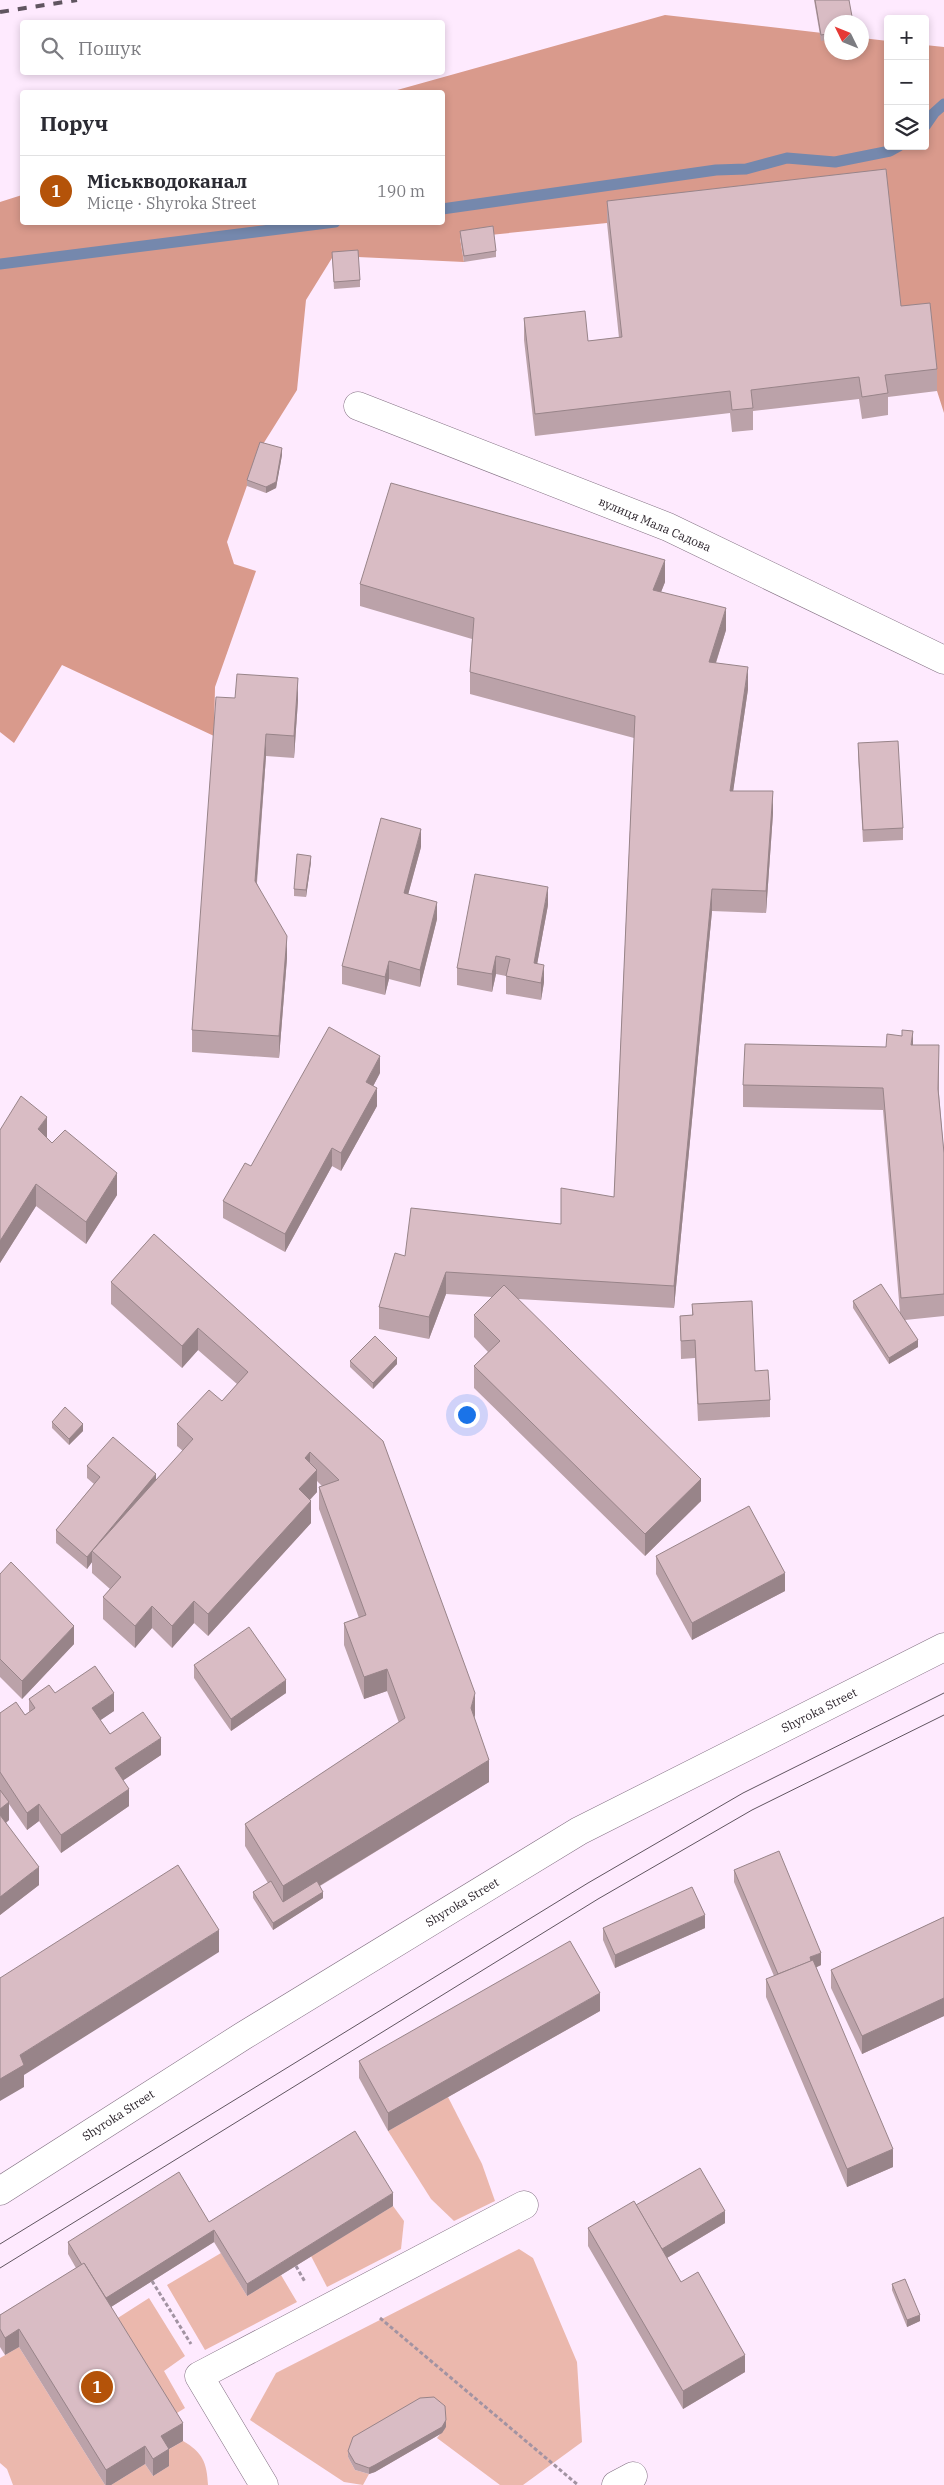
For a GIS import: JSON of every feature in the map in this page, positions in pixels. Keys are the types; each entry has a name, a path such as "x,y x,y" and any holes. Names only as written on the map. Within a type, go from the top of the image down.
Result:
{"street":[{"name":"вулиця Мала Садова","path":"358,406 668,527 944,660"},
{"name":"Shyroka Street","path":"0,2191 242,2036 579,1831 944,1647"},
{"path":"264,2485 199,2376 524,2205"}],"path":[{"path":"152,2281 208,2372"},
{"path":"353,2295 578,2485"}],"shaded area":[{"path":"665,15 824,33 824,60 869,60 869,39 884,41 884,150 929,150 929,45 944,47 944,413 937,391 930,325 607,223 460,238 464,262 358,257 332,258 306,300 297,390 260,449 227,542 234,564 256,571 215,687 214,736 62,665 14,743 0,732 0,202 20,196 20,225 445,225 445,90 397,90"},
{"path":"448,2097 482,2164 495,2201 454,2221 431,2199 388,2131"},
{"path":"393,2206 404,2221 401,2249 327,2287 311,2256"},
{"path":"519,2249 533,2258 577,2362 582,2442 523,2485 500,2485 437,2438 446,2427 445,2413 348,2457 355,2470 369,2474 363,2485 344,2482 250,2420 276,2373"},
{"path":"221,2253 247,2296 281,2275 297,2302 205,2350 167,2285"},
{"path":"149,2298 185,2356 164,2371 185,2408 169,2418 110,2323"},
{"path":"19,2347 105,2485 13,2485 7,2469 0,2463 0,2358"},
{"path":"183,2441 195,2449 202,2458 205,2464 208,2485 111,2485 145,2464 153,2476 169,2466 161,2454"}],"building":[{"path":"815,0 849,0 852,15 824,15 824,34 821,35"},
{"path":"886,169 901,306 930,303 937,369 885,375 888,393 862,397 859,377 751,390 753,408 732,410 730,391 535,414 524,318 585,311 588,341 622,337 607,201"},
{"path":"493,226 496,251 464,256 460,231"},
{"path":"358,250 360,280 334,282 332,252"},
{"path":"260,442 282,448 276,482 266,487 247,480"},
{"path":"391,483 665,560 653,590 726,608 709,662 748,667 730,791 773,791 766,891 712,889 674,1286 446,1272 429,1317 379,1307 395,1253 405,1256 411,1208 561,1224 561,1188 614,1197 635,716 470,672 474,618 360,584"},
{"path":"237,674 298,678 294,736 266,734 255,881 287,936 279,1036 192,1030 216,697 235,698"},
{"path":"898,741 903,828 863,830 858,743"},
{"path":"381,818 421,829 404,893 437,902 420,970 389,961 385,977 342,966"},
{"path":"297,854 311,856 306,890 294,889"},
{"path":"475,874 548,887 534,963 544,965 541,983 506,976 510,959 496,956 492,974 457,968"},
{"path":"329,1027 380,1056 366,1082 377,1088 341,1153 332,1148 285,1234 223,1201 245,1163 251,1166"},
{"path":"902,1030 913,1031 911,1045 939,1045 938,1089 944,1153 944,1294 901,1298 883,1088 743,1085 745,1044 886,1047 887,1034 902,1036"},
{"path":"21,1096 47,1117 38,1129 52,1143 65,1130 117,1173 86,1222 36,1184 0,1241 0,1130"},
{"path":"154,1234 383,1441 475,1693 471,1708 489,1760 283,1886 245,1824 405,1718 387,1669 364,1677 344,1623 366,1615 319,1487 339,1480 310,1452 305,1458 317,1470 299,1489 311,1501 208,1614 194,1601 172,1626 152,1606 135,1626 103,1597 121,1577 92,1551 193,1439 177,1424 209,1390 222,1401 248,1372 198,1328 182,1346 111,1282"},
{"path":"881,1284 918,1340 889,1358 853,1301"},
{"path":"504,1285 701,1479 645,1534 474,1366 500,1341 474,1315"},
{"path":"752,1301 755,1371 768,1370 770,1400 698,1404 695,1340 681,1341 680,1316 693,1315 692,1304"},
{"path":"375,1336 397,1358 373,1383 350,1361"},
{"path":"65,1407 83,1424 69,1439 52,1422"},
{"path":"113,1437 156,1474 87,1557 56,1530 100,1477 87,1466"},
{"path":"749,1506 785,1573 692,1623 656,1556"},
{"path":"11,1562 74,1626 22,1681 0,1659 0,1574"},
{"path":"249,1627 286,1680 231,1719 194,1665"},
{"path":"95,1666 114,1693 92,1708 110,1734 143,1712 161,1738 115,1768 129,1789 61,1835 39,1804 27,1813 0,1772 0,1713 16,1702 25,1715 35,1708 29,1699 49,1685 55,1693"},
{"path":"0,1790 9,1802 0,1809"},
{"path":"0,1815 39,1867 0,1897"},
{"path":"779,1851 821,1953 810,1957 811,1961 778,1974 734,1870"},
{"path":"178,1865 219,1930 20,2055 24,2065 0,2079 0,1978"},
{"path":"271,1881 283,1902 317,1881 323,1892 273,1923 253,1892"},
{"path":"692,1887 705,1915 615,1955 603,1928"},
{"path":"944,1917 944,1998 862,2036 831,1970"},
{"path":"570,1941 600,1993 388,2113 359,2061"},
{"path":"813,1960 893,2149 847,2169 766,1979"},
{"path":"355,2131 393,2193 247,2284 214,2230 106,2298 68,2242 179,2172 209,2222"},
{"path":"700,2168 725,2211 662,2249 636,2205"},
{"path":"634,2201 681,2282 698,2272 745,2355 683,2391 588,2228"},
{"path":"84,2263 183,2423 161,2436 169,2449 153,2459 145,2446 106,2470 19,2329 5,2338 0,2329 0,2315"},
{"path":"905,2279 920,2315 907,2320 892,2284"},
{"path":"434,2397 445,2406 446,2420 442,2427 369,2468 355,2463 348,2451 353,2437 420,2398"}],"waterway":[{"path":"929,120 944,104"},
{"path":"445,209 716,170 746,169 787,158 835,162 892,150"},
{"path":"0,264 311,225"}],"tram line":[{"path":"0,2244 588,1883 743,1793 944,1693"},
{"path":"0,2268 598,1899 752,1810 944,1715"}],"railway":[{"path":"0,12 77,0"}],"place":[{"name":"Міськводоканал","path":"97,2387"}]}
